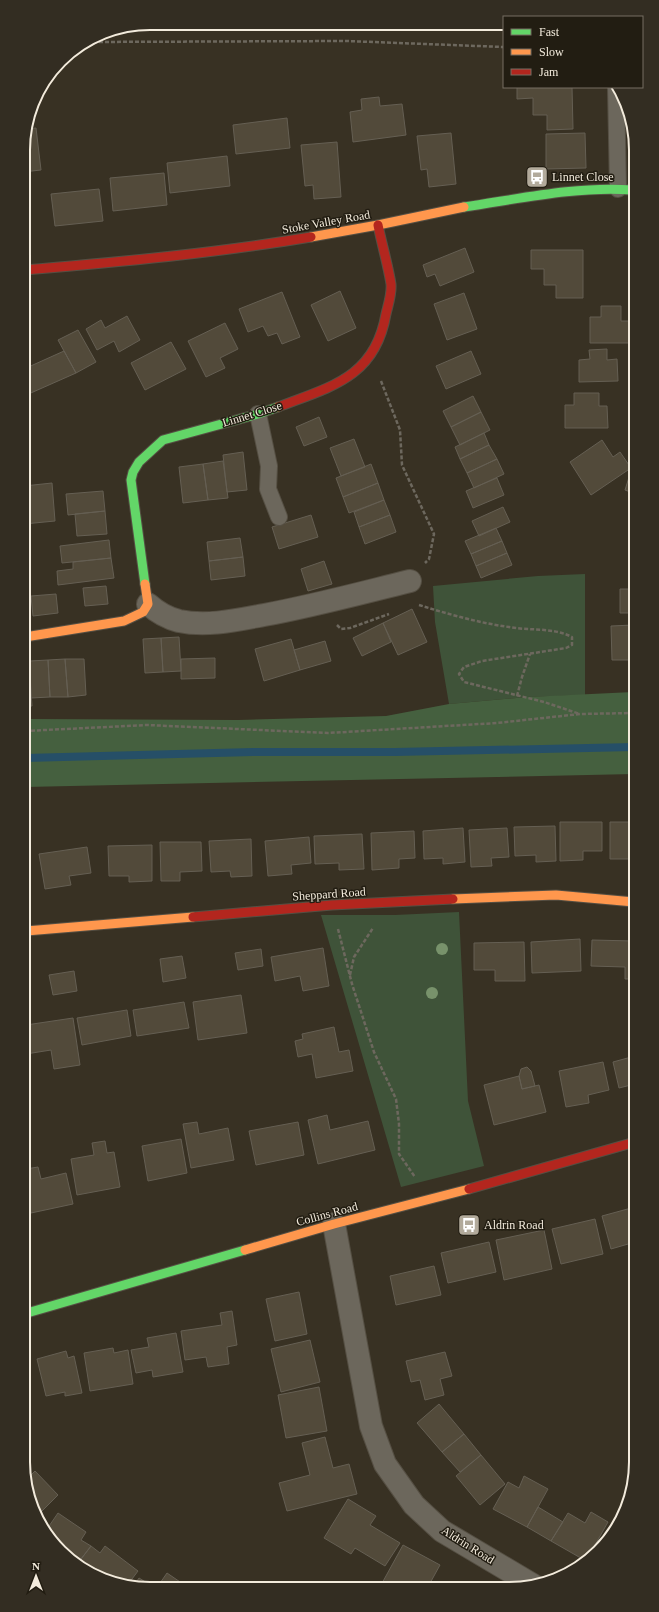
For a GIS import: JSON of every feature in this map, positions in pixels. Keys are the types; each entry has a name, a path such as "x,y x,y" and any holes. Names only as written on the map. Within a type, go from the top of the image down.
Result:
{"street":[{"name":"Stoke Valley Road","path":"30,270 103,264 262,245 378,225 446,210 554,193 625,190"},
{"name":"Linnet Close","path":"148,604 131,480 133,472 139,462 163,440 258,414 331,387 355,373 371,353 378,341 386,320 390,286 378,225"},
{"path":"30,636 124,621 143,612 148,604 157,612 172,619 208,624 302,608 410,581"},
{"name":"Sheppard Road","path":"30,931 332,905 386,902 556,895 629,902"},
{"name":"Collins Road","path":"30,1312 334,1224 433,1199 629,1144"},
{"name":"Aldrin Road","path":"334,1224 371,1426 385,1464 414,1505 442,1531 526,1581"}],"lane":[{"path":"617,98 625,190"},
{"path":"258,414 269,466 268,489 279,517"}],"path":[{"path":"97,42 346,40 503,47"},
{"path":"387,398 400,430 402,465 434,534 429,559 410,581 416,604 509,628 539,629 562,632 572,637 572,645 566,648 482,661 464,667 459,674 464,682 544,702 580,714"},
{"path":"517,696 530,654"},
{"path":"30,731 147,725 328,733 497,723 580,714 629,713"},
{"path":"350,975 354,957 370,933 386,902"},
{"path":"332,905 350,975 374,1052 396,1099 399,1124 399,1154 414,1176 433,1199"}],"green space":[{"path":"585,574 585,695 528,697 449,704 435,622 433,586 538,576"},
{"path":"629,692 629,774 30,787 30,719 238,720 386,716 449,704 528,697"},
{"path":"459,912 468,1101 484,1166 401,1187 321,915 395,915"}],"building":[{"path":"517,88 572,88 573,129 547,130 547,115 533,115 533,98 517,99"},
{"path":"379,97 380,106 402,104 406,135 353,142 350,112 362,110 361,99"},
{"path":"287,118 290,148 236,154 233,125"},
{"path":"32,128 36,128 41,170 30,171 30,142"},
{"path":"451,133 456,184 429,187 427,169 421,170 417,136"},
{"path":"585,133 586,168 546,169 546,134"},
{"path":"337,142 341,197 314,199 313,185 305,186 301,145"},
{"path":"227,156 230,186 170,193 167,163"},
{"path":"164,173 167,205 113,211 110,178"},
{"path":"99,189 103,221 55,226 51,194"},
{"path":"465,248 474,272 440,286 435,274 427,277 423,265"},
{"path":"531,250 583,250 583,298 556,298 556,285 544,285 544,269 531,269"},
{"path":"340,291 356,328 328,341 311,305"},
{"path":"282,292 300,337 282,344 277,333 268,336 263,326 248,332 239,309"},
{"path":"464,293 477,329 447,340 434,304"},
{"path":"601,306 621,306 621,321 629,321 629,343 590,343 590,317 601,317"},
{"path":"127,316 140,340 119,352 114,341 97,350 86,329 101,320 105,328"},
{"path":"225,323 238,349 220,358 225,368 206,377 188,341"},
{"path":"78,330 96,362 76,373 58,340"},
{"path":"171,342 186,369 145,390 131,363"},
{"path":"607,349 607,360 617,359 618,381 579,382 579,360 590,359 589,350"},
{"path":"64,351 76,373 30,393 30,366"},
{"path":"471,351 481,374 446,389 436,366"},
{"path":"574,393 599,393 599,406 607,406 608,428 565,428 565,405 574,405"},
{"path":"473,396 481,412 451,427 443,411"},
{"path":"481,412 490,430 460,445 451,427"},
{"path":"319,417 327,437 304,446 296,427"},
{"path":"484,433 489,445 460,459 455,447"},
{"path":"354,439 365,467 341,476 330,448"},
{"path":"602,440 613,457 620,452 629,465 629,469 591,495 570,462"},
{"path":"489,445 497,459 467,473 460,459"},
{"path":"243,452 247,490 227,492 223,455"},
{"path":"497,459 504,474 474,488 467,473"},
{"path":"223,461 228,498 208,500 203,464"},
{"path":"203,464 208,500 183,503 179,467"},
{"path":"371,464 378,483 343,497 336,478"},
{"path":"629,477 629,492 625,490"},
{"path":"497,478 504,495 473,508 466,491"},
{"path":"52,483 55,521 30,523 30,485"},
{"path":"378,483 384,500 349,513 343,497"},
{"path":"103,491 105,511 68,515 66,494"},
{"path":"384,500 390,515 359,527 354,512"},
{"path":"503,507 510,522 479,536 472,521"},
{"path":"105,511 107,534 77,536 75,514"},
{"path":"311,515 318,537 279,549 272,527"},
{"path":"390,515 396,532 365,544 359,527"},
{"path":"496,528 502,541 471,554 465,541"},
{"path":"240,538 243,557 209,561 207,542"},
{"path":"109,540 111,558 62,563 60,546"},
{"path":"502,541 507,553 476,566 471,554"},
{"path":"507,553 512,565 481,578 476,566"},
{"path":"243,557 245,576 211,580 209,561"},
{"path":"111,558 114,578 58,585 57,571 73,569 73,562"},
{"path":"324,561 332,584 308,591 301,569"},
{"path":"106,586 108,604 85,606 83,588"},
{"path":"620,589 629,589 629,613 620,613"},
{"path":"56,594 58,613 33,616 31,596"},
{"path":"412,609 427,642 398,655 383,623"},
{"path":"383,623 391,642 362,656 353,638"},
{"path":"629,625 629,660 612,660 611,626"},
{"path":"179,637 181,671 163,672 161,638"},
{"path":"161,638 163,672 145,673 143,639"},
{"path":"291,639 300,670 264,681 255,649"},
{"path":"325,641 331,661 300,670 294,650"},
{"path":"215,658 215,678 181,679 181,659"},
{"path":"65,659 84,659 86,695 68,697"},
{"path":"65,659 68,697 50,697 48,660"},
{"path":"48,660 50,697 31,698 30,661"},
{"path":"30,678 32,706 30,706"},
{"path":"560,822 602,822 602,851 583,851 583,860 560,861"},
{"path":"610,822 629,822 629,859 610,859"},
{"path":"555,826 556,861 536,862 536,855 515,856 514,827"},
{"path":"463,828 465,862 443,864 443,858 424,859 423,831"},
{"path":"507,828 509,857 491,858 492,866 471,867 469,830"},
{"path":"414,831 415,858 399,859 399,868 372,870 371,833"},
{"path":"362,834 364,869 339,870 339,863 315,864 314,836"},
{"path":"309,837 311,863 291,865 292,874 268,876 265,841"},
{"path":"251,839 252,876 231,877 230,871 211,872 209,841"},
{"path":"160,842 201,842 202,871 180,872 180,881 161,881"},
{"path":"152,845 152,881 129,882 129,876 109,876 108,846"},
{"path":"87,847 91,873 69,876 71,885 45,889 39,854"},
{"path":"580,939 581,971 532,973 531,942"},
{"path":"592,940 629,941 629,979 625,979 625,967 591,966"},
{"path":"524,942 525,981 495,981 495,970 474,970 474,943"},
{"path":"323,948 329,986 303,991 300,976 275,981 271,957"},
{"path":"261,949 263,966 238,970 235,953"},
{"path":"182,956 186,978 163,982 160,959"},
{"path":"74,971 77,991 53,995 49,975"},
{"path":"241,995 247,1033 198,1040 193,1002"},
{"path":"184,1002 189,1028 137,1036 133,1010"},
{"path":"127,1010 131,1036 82,1045 77,1018"},
{"path":"73,1018 80,1065 54,1069 51,1050 30,1053 30,1024"},
{"path":"334,1027 339,1052 349,1050 353,1071 316,1078 312,1054 298,1057 295,1041 303,1039 302,1034"},
{"path":"629,1058 629,1086 619,1088 613,1062"},
{"path":"603,1062 609,1090 588,1095 589,1103 566,1107 559,1071"},
{"path":"527,1067 531,1071 535,1086 522,1089 519,1076 521,1069"},
{"path":"519,1076 522,1089 539,1085 546,1112 494,1125 484,1085"},
{"path":"327,1115 330,1130 368,1121 375,1150 318,1164 308,1120"},
{"path":"197,1122 199,1134 228,1128 234,1160 191,1168 183,1124"},
{"path":"298,1122 304,1155 256,1165 249,1131"},
{"path":"181,1139 187,1173 148,1181 142,1146"},
{"path":"105,1141 107,1153 114,1152 120,1187 77,1195 71,1159 94,1155 92,1143"},
{"path":"38,1167 41,1179 66,1173 73,1204 31,1213 30,1168"},
{"path":"629,1209 629,1244 611,1249 602,1216"},
{"path":"595,1219 603,1254 561,1264 552,1229"},
{"path":"544,1230 552,1269 504,1280 496,1240"},
{"path":"489,1242 496,1272 448,1283 441,1253"},
{"path":"434,1266 441,1295 396,1305 390,1276"},
{"path":"299,1292 307,1334 275,1341 266,1299"},
{"path":"232,1311 237,1345 227,1347 229,1364 208,1367 206,1357 185,1360 181,1331 222,1325 220,1313"},
{"path":"176,1333 183,1372 153,1377 152,1370 136,1373 131,1350 149,1347 147,1338"},
{"path":"310,1340 320,1382 281,1392 271,1349"},
{"path":"113,1348 114,1353 128,1350 133,1384 90,1391 84,1353"},
{"path":"66,1351 68,1358 74,1356 82,1393 65,1396 65,1392 46,1396 37,1359"},
{"path":"445,1352 452,1376 440,1379 444,1395 425,1400 420,1380 411,1382 406,1361"},
{"path":"319,1387 327,1431 286,1438 278,1395"},
{"path":"439,1404 464,1434 442,1452 417,1423"},
{"path":"464,1434 481,1455 460,1472 442,1452"},
{"path":"325,1437 333,1468 349,1464 357,1494 287,1511 279,1483 310,1475 302,1443"},
{"path":"481,1455 505,1484 480,1505 456,1476"},
{"path":"35,1471 58,1495 41,1512 34,1493 31,1475"},
{"path":"524,1476 548,1489 527,1527 493,1509 508,1482 519,1488"},
{"path":"348,1499 376,1516 370,1525 400,1543 385,1566 355,1548 351,1554 324,1538"},
{"path":"538,1507 563,1522 551,1541 527,1527"},
{"path":"591,1512 608,1522 594,1547 581,1558 551,1541 568,1513 585,1523"},
{"path":"58,1513 86,1532 81,1540 91,1546 81,1560 65,1547 49,1526"},
{"path":"403,1545 440,1565 431,1582 383,1582"},
{"path":"91,1546 100,1553 105,1546 138,1571 131,1581 126,1580 104,1573 81,1560"},
{"path":"167,1573 180,1582 161,1582"},
{"path":"139,1578 145,1582 137,1581"}],"waterway":[{"path":"30,758 253,752 395,752 629,747"}],"traffic: fast":[{"path":"464,207 569,192 611,189 629,190"},
{"path":"145,584 131,480 133,472 139,462 163,440 258,414 278,407"},
{"path":"30,1312 245,1250"}],"traffic: slow":[{"path":"311,237 464,207"},
{"path":"30,636 124,621 143,612 148,604 145,584"},
{"path":"453,899 556,895 629,902"},
{"path":"30,931 193,917"},
{"path":"245,1250 334,1224 469,1189"}],"traffic: jam":[{"path":"278,407 332,386 361,366 372,353 380,336 390,299 391,288 378,225"},
{"path":"30,270 96,264 240,248 311,237"},
{"path":"193,917 332,905 453,899"},
{"path":"469,1189 629,1144"}],"place":[{"name":"Linnet Close","path":"537,177"},
{"name":"Aldrin Road","path":"469,1225"}]}
